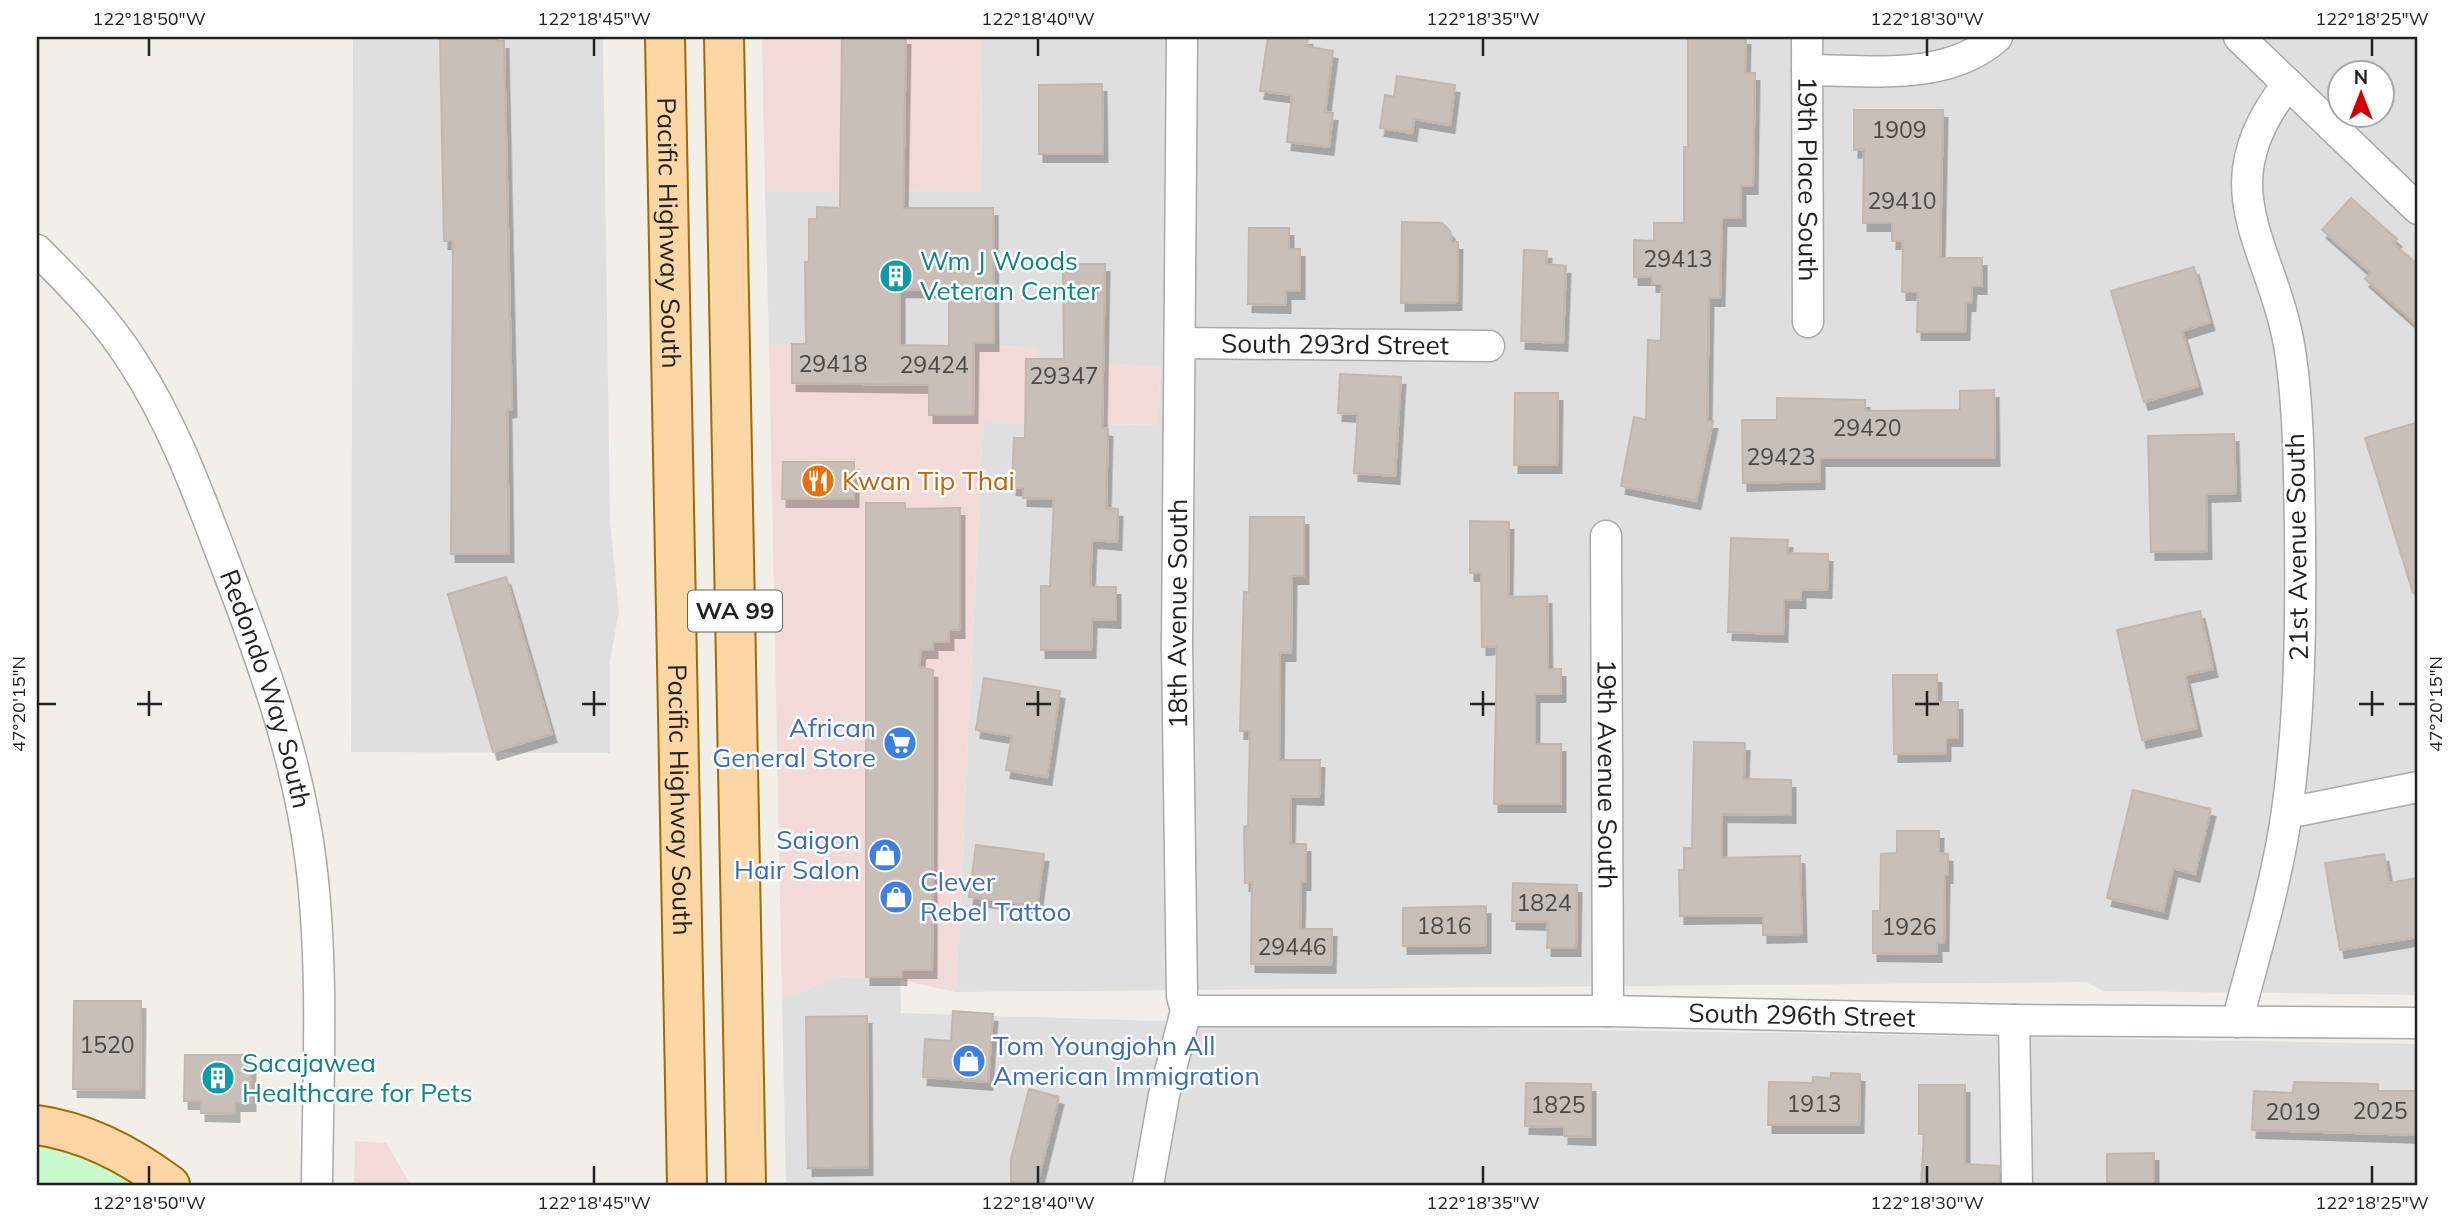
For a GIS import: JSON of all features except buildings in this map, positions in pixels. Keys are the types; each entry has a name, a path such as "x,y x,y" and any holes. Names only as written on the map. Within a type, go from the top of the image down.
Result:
{"main road":[{"name":"Pacific Highway South","path":"665,37 687,1185"},
{"path":"701,37 727,180"},
{"name":"WA 99","path":"724,37 746,1185"},
{"path":"37,1125 87,1136 120,1151 170,1185"}],"street":[{"name":"18th Avenue South","path":"1148,1185 1164,1095 1185,1011 1182,996 1177,645 1182,37"},
{"name":"19th Place South","path":"1807,37 1808,322"},
{"path":"1807,70 1937,67 1968,57 1997,37"},
{"path":"2239,37 2418,209"},
{"name":"21st Avenue South","path":"2237,1022 2287,813 2301,636 2294,386 2284,317 2253,230 2247,174 2256,131 2266,111 2288,84"},
{"name":"Redondo Way South","path":"37,250 92,305 133,361 176,436 260,655 283,728 300,800 316,908 317,1185"},
{"name":"South 293rd Street","path":"1181,343 1489,346"},
{"name":"19th Avenue South","path":"1606,536 1608,1011"},
{"path":"2287,813 2418,787"},
{"name":"South 296th Street","path":"1185,1011 1608,1011 2014,1020 2418,1023"},
{"path":"2014,1020 2017,1185"}],"shaded area":[{"path":"353,37 603,37 610,521 619,611 610,661 610,753 351,752"},
{"path":"762,37 981,37 982,192 765,191"},
{"path":"981,37 2418,37 2418,995 2104,991 2086,982 956,992 983,422 1157,425 1161,367 1038,362 1038,347 769,345 765,191 982,192"},
{"path":"769,345 1038,347 1038,362 1161,367 1157,425 983,422 956,992 900,980 837,976 782,1000"},
{"path":"837,976 900,980 901,1013 1253,1024 2418,1044 2418,1185 786,1185 782,1000"},
{"path":"355,1141 386,1143 411,1185 354,1185"}],"green space":[{"path":"37,1125 170,1185 37,1185"}],"place":[{"name":"Wm J Woods Veteran Center","path":"896,276"},
{"name":"Kwan Tip Thai","path":"818,481"},
{"name":"African General Store","path":"900,743"},
{"name":"Saigon Hair Salon","path":"885,855"},
{"name":"Clever Rebel Tattoo","path":"896,897"},
{"name":"Tom Youngjohn All American Immigration","path":"969,1061"},
{"name":"Sacajawea Healthcare for Pets","path":"218,1078"}]}
